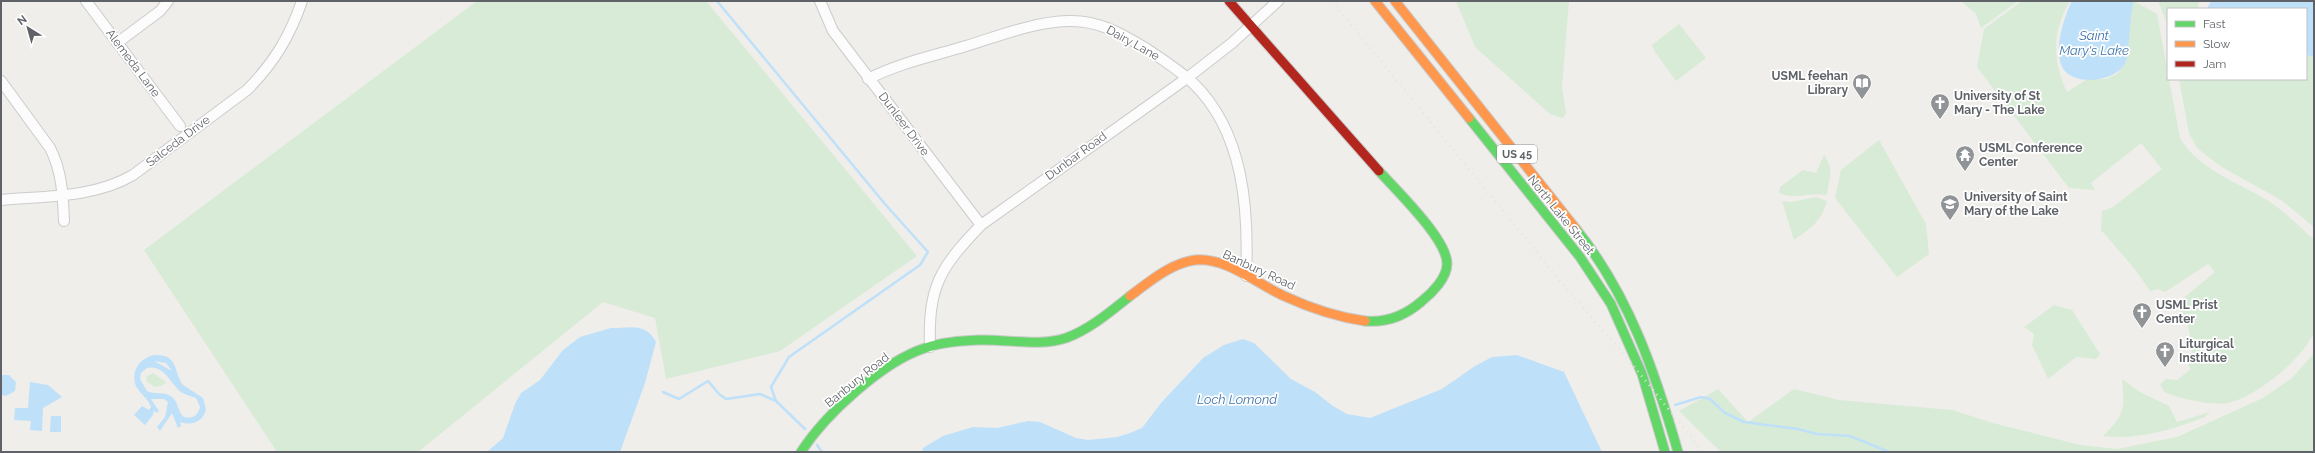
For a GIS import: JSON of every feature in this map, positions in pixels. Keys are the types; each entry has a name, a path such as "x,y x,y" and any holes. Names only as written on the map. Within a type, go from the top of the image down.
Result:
{"street":[{"name":"Alemeda Lane","path":"86,1 180,126"},
{"path":"117,43 160,10 168,1"},
{"name":"Salceda Drive","path":"1,200 96,191 121,182 247,90 272,64 281,50 302,1"},
{"name":"Dunleer Drive","path":"820,1 828,22 868,79 981,225"},
{"name":"Banbury Road","path":"802,452 831,416 873,379 908,356 930,347 979,340 1056,341 1075,335 1092,326 1164,272 1184,261 1210,260 1226,265 1276,293 1350,318 1379,322 1399,315 1426,297 1439,284 1446,270 1447,261 1445,251 1425,224 1229,1"},
{"name":"Dunbar Road","path":"930,347 933,295 937,282 957,250 981,225 1187,78 1232,43 1278,1"},
{"name":"North Lake Street","path":"1375,1 1575,251 1603,289 1623,324 1635,352 1652,402 1665,452"},
{"name":"North Lake Street","path":"1395,1 1581,233 1612,277 1631,313 1650,359 1678,452"},
{"name":"Dairy Lane","path":"868,79 893,68 1016,31 1069,21 1107,27 1123,34 1187,78 1211,105 1224,127 1235,154 1244,194 1246,219 1246,276"},
{"path":"1,82 50,148 59,168 63,195 64,221"}],"green space":[{"path":"477,1 706,1 917,256 780,351 666,379 655,318 603,302 418,452 277,452 144,250"},
{"path":"1456,1 1569,1 1562,87 1566,113 1563,118 1550,114 1475,47"},
{"path":"1961,1 2018,1 1981,28 1976,14"},
{"path":"2022,1 2070,1 2060,24 2056,46 2059,69 2067,92 2089,78 2106,79 2117,74 2126,63 2130,12 2134,1 2157,14 2167,68 2167,80 2169,80 2180,138 2197,158 2219,174 2273,204 2314,240 2314,332 2291,364 2255,391 2232,402 2216,404 2207,403 2188,400 2164,392 2160,384 2166,379 2177,380 2191,369 2188,364 2193,356 2188,325 2175,305 2215,272 2208,264 2165,292 2158,289 2150,291 2134,268 2101,230 2102,211 2113,207 2162,169 2141,143 2091,183 2095,190 2069,188 1977,67 1984,29"},
{"path":"2158,1 2198,1 2199,8 2167,8 2167,24"},
{"path":"1679,24 1706,58 1676,81 1655,52 1652,45"},
{"path":"2307,55 2314,58 2314,227 2281,200 2220,166 2197,148 2189,133 2179,80 2307,80"},
{"path":"1879,140 1926,224 1929,254 1897,277 1835,198 1841,170"},
{"path":"1824,155 1830,170 1827,195 1814,194 1790,196 1779,193 1780,187 1803,170 1816,173"},
{"path":"1816,197 1827,201 1822,214 1815,224 1794,240 1782,201 1791,202"},
{"path":"2054,305 2072,310 2100,354 2096,359 2076,357 2048,379 2032,345 2034,334 2024,327"},
{"path":"2314,353 2314,452 1721,452 1679,411 1718,389 1748,422 1794,389 1839,400 1952,410 1993,423 2080,445 2117,449 2177,437 2263,398 2292,378"},
{"path":"153,373 166,382 161,386 155,387 146,381 147,376"},
{"path":"2122,379 2140,392 2169,406 2177,422 2210,412 2205,417 2155,433 2129,437 2103,436 2116,422 2122,410"}],"water":[{"name":"Saint Mary's Lake","path":"2072,1 2134,1 2131,16 2127,60 2120,70 2105,78 2096,80 2078,79 2065,71 2059,56 2060,36"},
{"path":"2211,1 2314,1 2314,57 2307,55 2307,8 2208,8"},
{"path":"631,327 642,329 647,331 656,342 645,383 620,452 487,452 503,438 515,404 521,393 540,380 563,350 580,337 611,328"},
{"name":"Loch Lomond","path":"1243,339 1254,343 1291,379 1315,392 1333,406 1347,414 1370,418 1442,389 1475,366 1492,357 1517,355 1564,372 1602,452 922,452 923,448 943,436 973,427 997,428 1028,421 1040,422 1076,438 1088,440 1117,437 1130,433 1142,428 1161,403 1203,358 1224,345"},
{"path":"154,355 162,355 172,360 183,385 203,398 206,409 200,420 193,423 180,422 181,426 178,428 172,413 160,431 157,427 165,417 168,402 164,399 151,399 159,411 156,413 154,410 153,415 145,425 134,415 142,406 149,410 151,407 136,386 134,380 135,370 144,359","holes":["154,361 166,363 172,371","147,368 162,371 181,392 196,398 200,407 196,415 190,418 184,417 172,397 166,394 147,391 140,379 141,373"]},
{"path":"1,375 9,375 16,382 15,391 6,396 1,395"},
{"path":"30,382 48,385 62,397 43,408 42,431 30,430 31,421 14,420 15,408 28,408"},
{"path":"51,416 61,416 61,432 50,432"}],"waterway":[{"path":"717,1 885,204 928,252 920,265 789,357 771,387 776,401"},
{"path":"663,392 679,399 708,381 719,394 726,399 760,394 776,401 805,429"},
{"path":"1675,405 1701,397 1710,399 1725,413 1744,422 1798,429 1817,434 1850,436 1889,452"},
{"path":"817,445 822,452"}],"railway":[{"path":"1332,1 1560,281 1632,364 1703,452"}],"traffic: fast":[{"path":"1469,118 1580,257 1611,304 1642,374 1665,452"},
{"path":"1365,321 1381,321 1395,317 1416,306 1430,294 1442,280 1447,264 1445,254 1430,229 1408,202 1379,171"},
{"path":"1576,229 1595,254 1626,307 1650,364 1678,452"},
{"path":"801,452 824,422 856,391 873,377 908,355 931,346 952,342 979,340 1023,342 1056,341 1066,338 1092,325 1130,296"}],"traffic: slow":[{"path":"1375,1 1469,118"},
{"path":"1395,1 1576,229"},
{"path":"1130,296 1153,279 1177,265 1195,260 1207,260 1230,267 1284,296 1324,312 1365,321"}],"traffic: jam":[{"path":"1229,1 1379,171"}],"place":[{"name":"USML feehan Library","path":"1862,100"},
{"name":"University of St Mary - The Lake","path":"1940,120"},
{"name":"USML Conference Center","path":"1965,172"},
{"name":"University of Saint Mary of the Lake","path":"1950,221"},
{"name":"USML Prist Center","path":"2142,329"},
{"name":"Liturgical Institute","path":"2165,368"}]}
